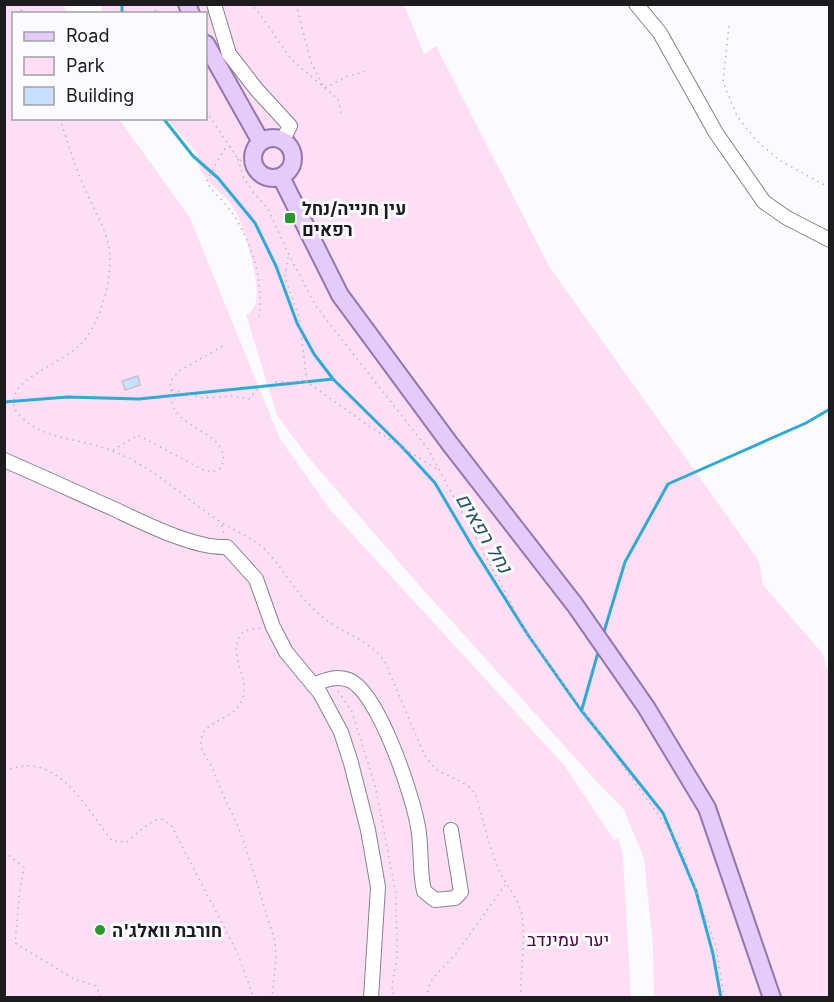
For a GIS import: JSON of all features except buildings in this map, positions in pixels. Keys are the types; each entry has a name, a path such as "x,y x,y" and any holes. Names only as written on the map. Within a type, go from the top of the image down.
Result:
{"main road":[{"path":"207,46 261,142"},
{"path":"273,138 282,141 289,147 293,158 290,170 281,177 262,176 254,167 254,150 261,142 273,138"},
{"path":"281,177 340,295 450,444 575,605 646,707 689,777 707,808 772,998"}],"street":[{"path":"213,4 230,54 257,90 290,126 282,141"},
{"path":"636,4 660,33 716,133 764,202 787,218 830,240"},
{"path":"4,460 149,525 206,545 228,547 256,579 273,627 286,652 320,693 341,732 368,830 378,887 371,998"},
{"path":"313,685 330,678 348,679 361,687 380,720 397,754 419,828 420,874 424,891 435,900 455,898 461,892 451,830"}],"path":[{"path":"249,4 256,9 292,60 338,99 342,116"},
{"path":"296,4 311,62 324,88"},
{"path":"729,26 723,82 737,116 756,140 779,160 830,188"},
{"path":"324,88 348,76 367,71"},
{"path":"207,112 238,159 243,176 267,209 317,308 428,449 528,635 680,845 716,946 724,998"},
{"path":"61,120 110,253 109,282 88,335 71,352 23,384 16,392 14,408 22,420 33,427 54,436 112,450 139,464 222,523 247,536 269,554 300,597 322,617 366,642 379,654 385,662 424,754 432,766 445,775 471,786 476,795 493,856 505,884 522,913 521,998"},
{"path":"231,147 226,148 207,181 213,192 232,212 250,250 258,277 261,299 259,316"},
{"path":"238,159 254,167"},
{"path":"289,255 285,278 299,317 307,382"},
{"path":"112,450 138,435 205,471 212,472 221,468 225,459 219,444 180,416 174,408 170,382 179,371 225,345"},
{"path":"275,382 307,382 369,426 439,471"},
{"path":"171,390 203,398 232,396 249,399 261,385"},
{"path":"272,998 276,957 275,941 242,836 221,792 214,770 202,753 201,738 211,726 240,706 244,696 244,684 237,653 237,642 244,631 273,627"},
{"path":"4,770 28,765 54,772 66,782 112,841 127,842 147,824 157,820 162,819 171,825 237,952 254,998"},
{"path":"4,852 24,867 15,943 74,979 96,986 101,998"},
{"path":"428,998 428,988 433,978 455,955 505,884"}],"green space":[{"name":"יער עמינדב","path":"5,5 64,5 67,12 12,12 12,120 120,120 189,216 280,439 332,512 564,765 614,840 618,838 623,855 631,997 5,998"},
{"path":"101,5 404,5 424,54 436,46 550,268 759,561 763,585 822,653 830,677 829,997 654,997 653,947 644,858 624,810 419,585 308,457 277,415 246,315 255,305 257,293 254,269 243,230 230,203 205,177 198,163 198,154 168,120 207,120 207,12 102,12"}],"waterway":[{"name":"נחל רפאים","path":"122,4 122,12"},
{"name":"נחל רפאים","path":"165,120 193,156 218,178 255,223 276,266 297,323 314,354 333,379 435,483 528,635 581,710 663,813 696,891 713,954 721,998"},
{"path":"4,402 68,397 139,399 333,379"},
{"path":"603,635 625,562 668,484 806,423 830,409"},
{"path":"582,709 599,649"}],"place":[{"name":"עין חנייה/נחל רפאים","path":"290,218"},
{"name":"חורבת וואלג'ה","path":"100,930"}]}
